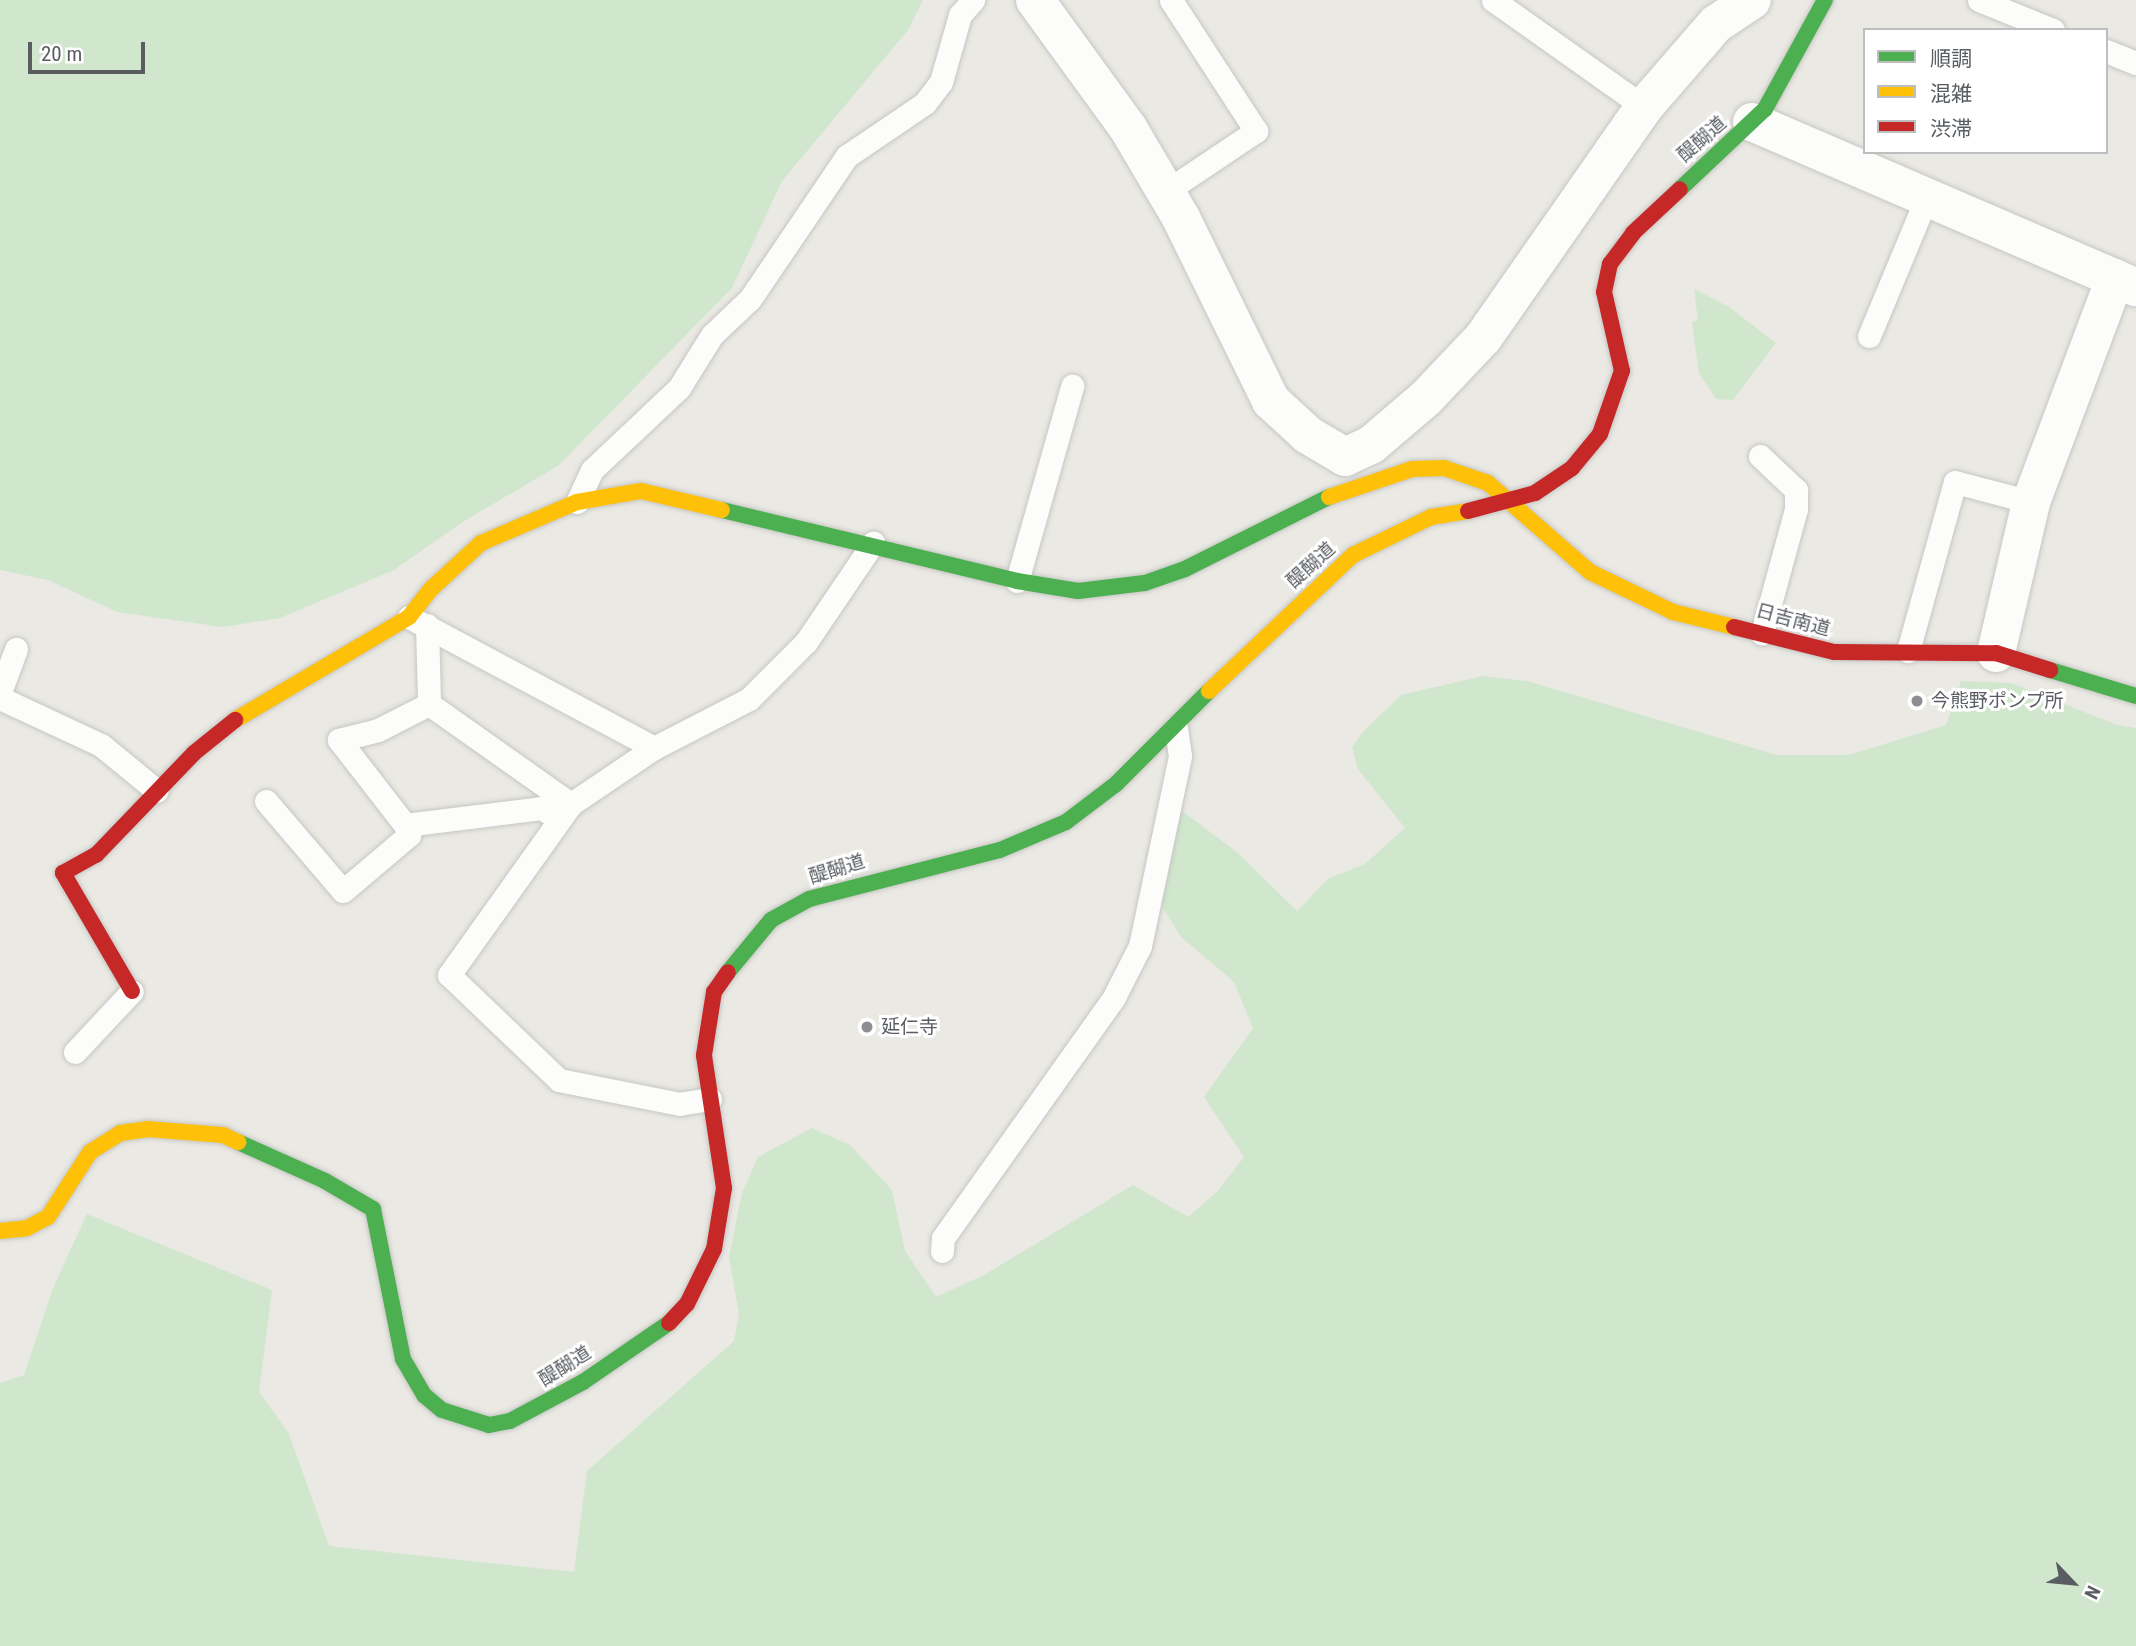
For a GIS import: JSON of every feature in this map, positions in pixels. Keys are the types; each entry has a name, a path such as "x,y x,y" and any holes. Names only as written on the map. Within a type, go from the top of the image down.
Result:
{"main road":[{"name":"醍醐道","path":"0,1231 27,1228 48,1217 63,1200 90,1152 120,1133 147,1129 223,1135 325,1181 373,1209 408,1369 424,1395 442,1410 489,1425 510,1421 583,1382 667,1325 687,1304 714,1249 722,1209 720,1148 704,1055 714,992 746,946 771,920 809,899 902,872 1000,850 1066,822 1116,784 1176,728 1309,592 1353,555 1431,517 1514,502 1572,468 1610,414 1622,371 1604,292 1618,251 1682,184 1752,122 1777,95 1825,0"},
{"name":"日吉南道","path":"418,621 432,588 481,543 577,502 641,491 873,544 1017,581 1078,590 1145,583 1185,569 1322,500 1412,469 1444,468 1474,476 1514,502 1590,572 1672,612 1834,652 1996,653 2136,696"},
{"path":"132,991 63,873 96,855 157,790 240,716 418,621"}],"street":[{"path":"1035,0 1128,128 1166,192 1271,401 1308,435 1345,457 1371,445 1426,398 1483,338 1644,107 1716,24 1752,0"},
{"path":"1752,122 1926,199 2125,282 2031,502 1996,653"}],"lane":[{"path":"577,502 592,470 679,388 712,335 750,299 847,156 925,103 941,82 960,15 973,0"},
{"path":"1166,192 1256,131 1171,0"},
{"path":"1493,0 1644,107"},
{"path":"1979,0 2048,28"},
{"path":"2108,52 2136,63"},
{"path":"1869,336 1926,199"},
{"path":"1017,581 1072,386"},
{"path":"1760,456 1796,490 1796,509 1762,633"},
{"path":"1908,651 1955,482 2031,502"},
{"path":"710,1099 680,1104 559,1080 449,975 565,812 654,748 749,699 806,642 873,544"},
{"path":"418,621 654,748"},
{"path":"418,621 429,704 565,812"},
{"path":"0,692 16,649"},
{"path":"0,698 101,745 157,790"},
{"path":"266,801 343,891 409,835 405,824 339,740 379,730 429,704"},
{"path":"942,1251 943,1238 1114,997 1140,946 1180,756 1176,728"},
{"path":"405,824 541,808 565,812"},
{"path":"75,1052 132,991"}],"green space":[{"path":"0,0 923,0 908,30 782,181 732,288 558,466 464,521 394,570 280,618 223,627 117,612 48,580 0,570"},
{"path":"1694,289 1729,307 1776,343 1733,400 1716,399 1699,373 1692,322 1698,320"},
{"path":"1483,676 1527,681 1777,755 1849,755 1946,725 1961,681 2011,683 2117,725 2136,728 2136,1646 0,1646 0,1383 24,1375 53,1288 87,1214 272,1290 259,1392 289,1434 329,1546 574,1572 587,1471 734,1341 739,1314 729,1257 742,1193 758,1157 812,1128 850,1145 892,1190 905,1251 936,1297 984,1275 1133,1185 1188,1217 1217,1192 1244,1157 1204,1097 1253,1028 1234,982 1180,936 1156,896 1177,807 1238,853 1297,911 1329,878 1365,864 1405,828 1358,769 1352,747 1363,732 1401,695"}],"traffic: fast":[{"path":"1680,189 1765,109 1825,0"},
{"path":"722,510 1017,581 1078,591 1145,583 1185,569 1329,497"},
{"path":"2050,670 2136,696"},
{"path":"728,972 771,920 809,899 1000,850 1066,822 1116,784 1209,691"},
{"path":"238,1142 325,1181 373,1209 403,1359 424,1395 442,1410 489,1425 510,1421 583,1382 669,1323"}],"traffic: slow":[{"path":"1329,497 1412,469 1444,468 1488,483 1590,572 1673,612 1734,627"},
{"path":"235,720 409,617 432,588 481,543 577,502 641,491 722,510"},
{"path":"1209,691 1353,555 1431,517 1468,511"},
{"path":"0,1231 27,1228 48,1217 90,1152 120,1133 147,1129 223,1135 238,1142"}],"traffic: jam":[{"path":"1468,511 1535,493 1572,468 1600,434 1622,371 1604,292 1610,264 1633,233 1680,189"},
{"path":"1734,627 1834,652 1996,653 2050,670"},
{"path":"132,991 63,873 96,855 194,753 235,720"},
{"path":"669,1323 687,1304 714,1249 724,1188 704,1055 714,992 728,972"}],"place":[{"name":"今熊野ポンプ所","path":"1917,701"},
{"name":"延仁寺","path":"867,1027"}]}
